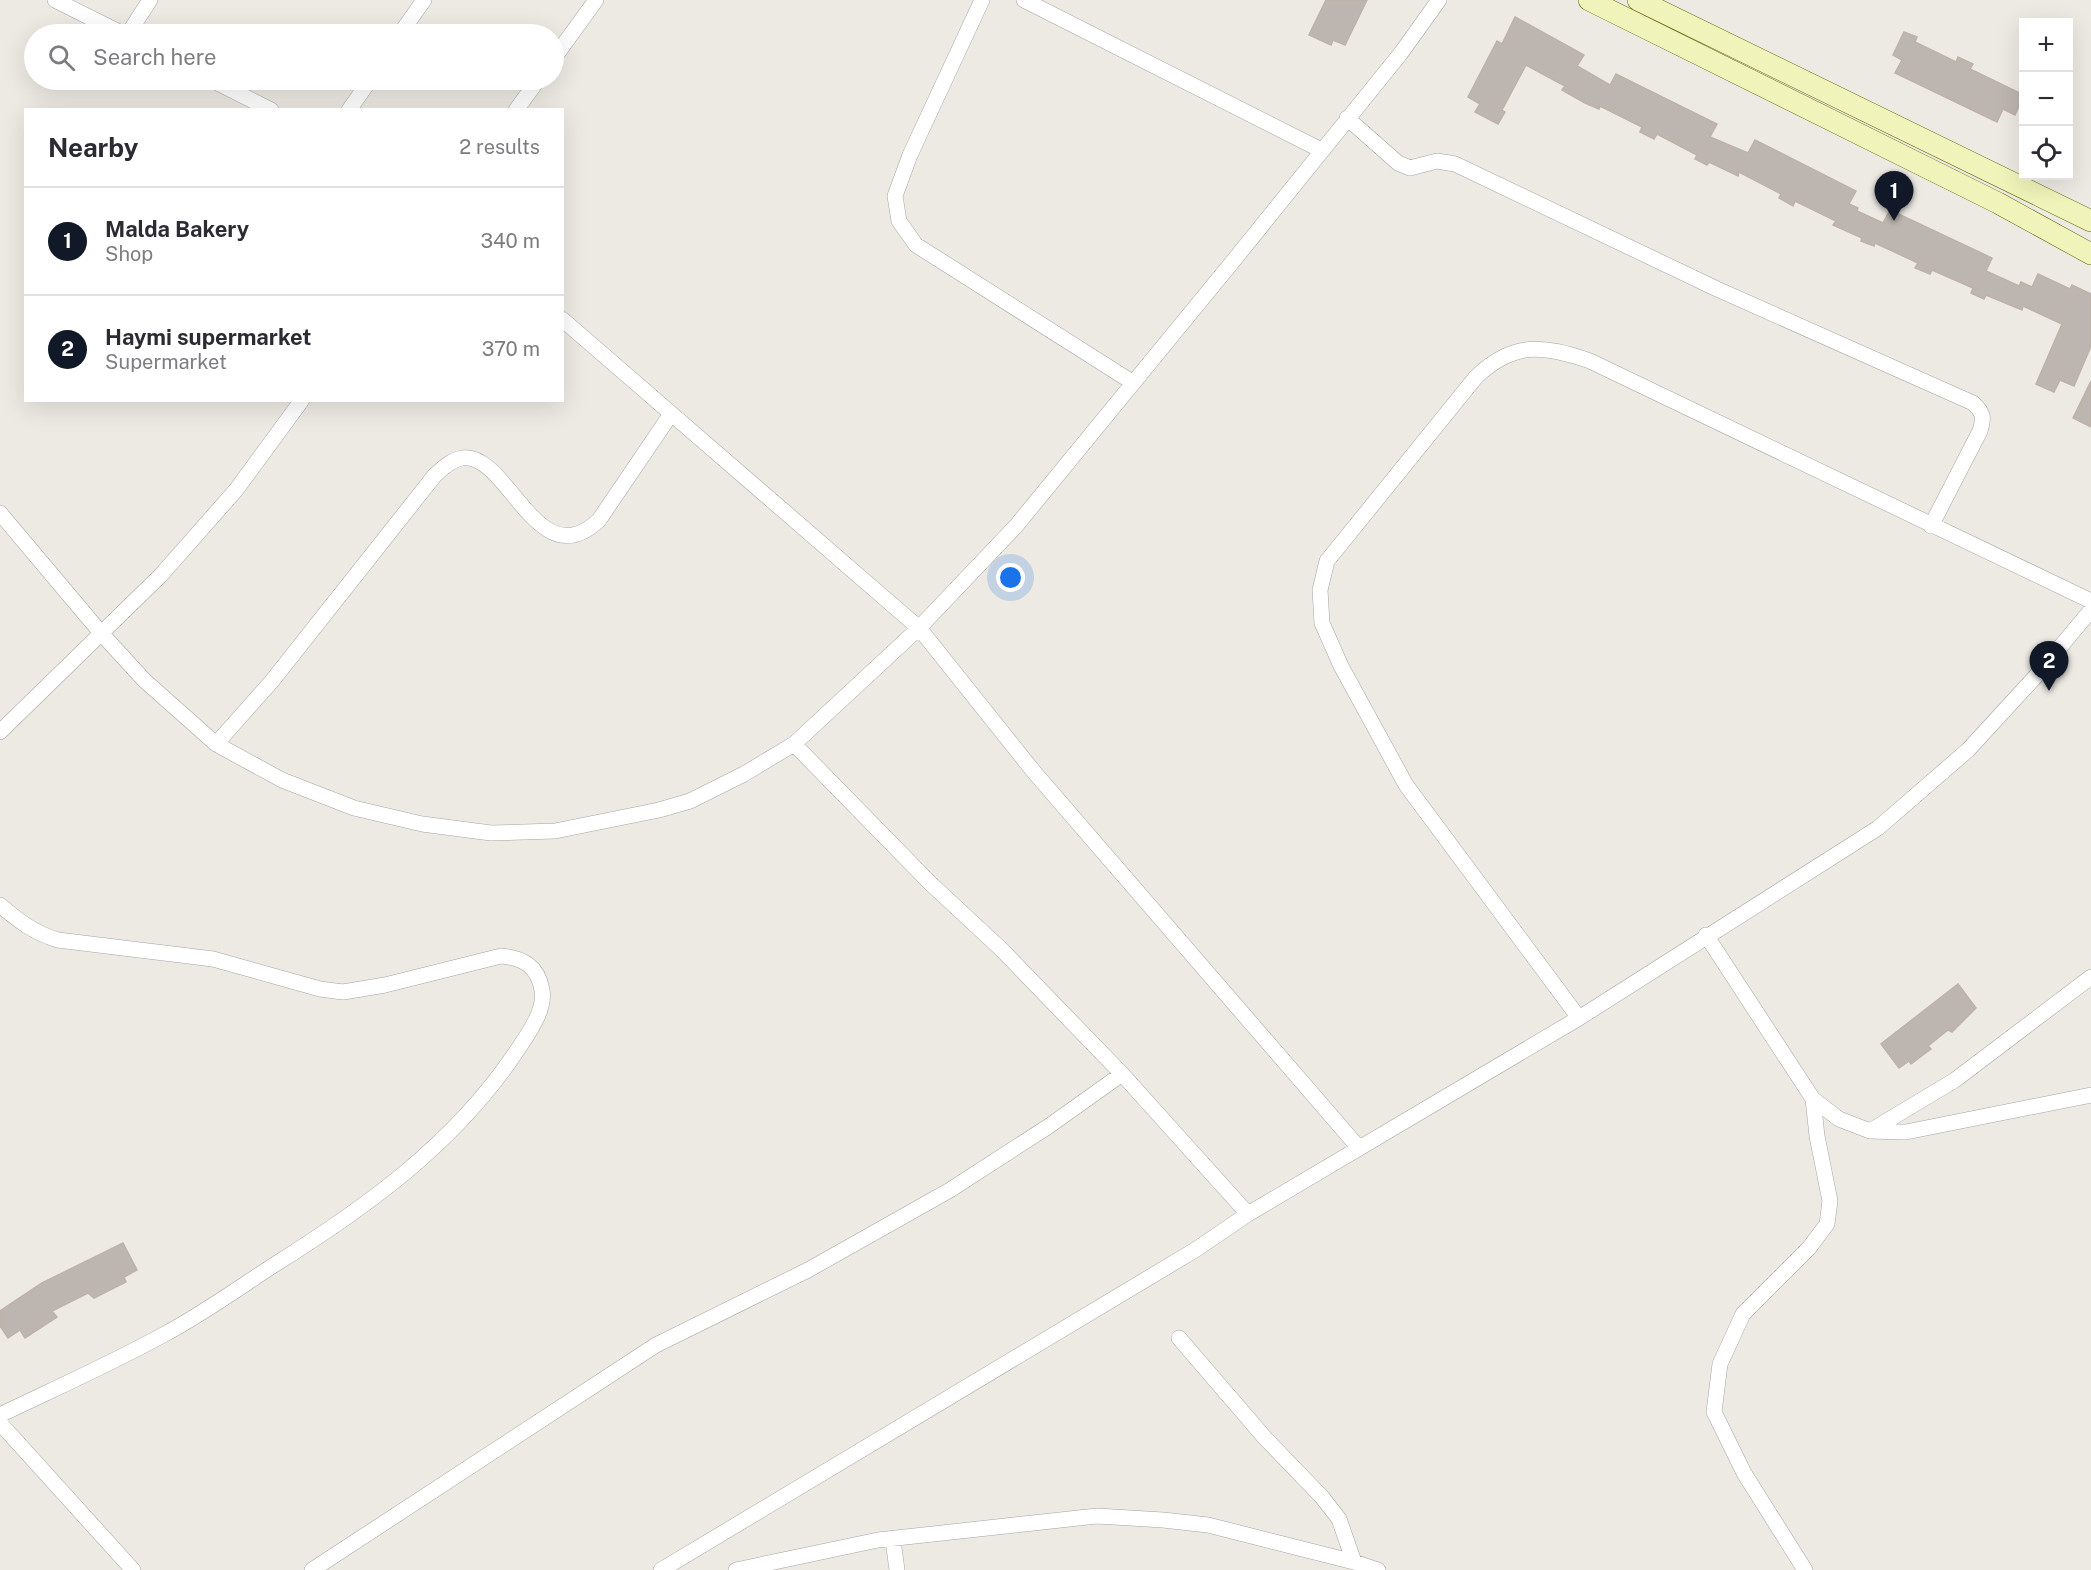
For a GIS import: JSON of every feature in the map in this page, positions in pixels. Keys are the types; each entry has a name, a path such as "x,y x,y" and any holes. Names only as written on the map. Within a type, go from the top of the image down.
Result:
{"street":[{"path":"55,0 103,24"},
{"path":"134,24 150,0"},
{"path":"407,24 424,0"},
{"path":"564,44 596,0"},
{"path":"982,0 910,156 895,196 898,221 916,245 1132,382"},
{"path":"1024,0 1321,150"},
{"path":"0,513 101,633 144,680 216,744 282,780 354,808 422,824 491,833 555,831 659,810 690,801 744,774 794,744 919,628 1016,526 1401,53 1438,0"},
{"path":"1588,0 1998,203 2091,254"},
{"path":"1638,0 2091,221"},
{"path":"232,90 267,108"},
{"path":"350,108 363,90"},
{"path":"517,108 531,90"},
{"path":"1347,118 1398,164 1410,168 1437,161 1455,164 1717,289 1974,403 1982,410 1984,419 1980,431 1931,526"},
{"path":"564,321 919,628 1034,772 1359,1148"},
{"path":"1579,1018 1400,775 1341,666 1322,623 1320,590 1326,561 1476,377 1495,360 1522,350 1556,349 1590,361 2091,601"},
{"path":"0,732 161,575 236,490 301,402"},
{"path":"216,744 272,681 435,475 448,464 462,458 473,459 487,465 533,519 558,533 571,535 587,532 599,520 671,414"},
{"path":"661,1570 1195,1250 1248,1214 1579,1018 1706,935 1878,828 1968,750 2091,610"},
{"path":"794,744 930,883 1002,950 1122,1074 1248,1214"},
{"path":"0,905 24,925 41,935 58,940 213,960 320,989 343,992 385,985 501,956 518,958 532,967 540,981 543,997 526,1035 491,1088 446,1137 346,1220 165,1335 0,1415"},
{"path":"1706,935 1813,1099 1839,1119 1870,1131 1906,1132 2091,1095"},
{"path":"1870,1131 1955,1080 2091,977"},
{"path":"312,1570 656,1345 808,1270 950,1190 1049,1126 1122,1074"},
{"path":"1805,1570 1744,1473 1714,1412 1720,1364 1743,1314 1809,1248 1827,1224 1830,1201 1817,1136 1813,1099"},
{"path":"1179,1338 1265,1438 1322,1497 1339,1519 1354,1562"},
{"path":"0,1423 133,1570"},
{"path":"736,1570 878,1540 1097,1516 1208,1525 1378,1570"},
{"path":"893,1540 897,1570"}],"building":[{"path":"1326,0 1367,0 1345,45 1333,40 1331,45 1309,35"},
{"path":"1515,17 1584,55 1577,66 1610,85 1616,74 1717,124 1710,137 1748,153 1755,140 1856,191 1849,204 1858,208 1857,211 1883,223 1890,210 1992,258 1986,271 2019,286 2021,282 2032,287 2038,274 2070,289 2072,285 2091,294 2091,346 2074,386 2060,380 2054,392 2036,384 2062,324 2023,306 2022,310 1986,295 1984,299 1971,293 1973,288 1932,270 1930,274 1915,268 1918,263 1875,243 1874,246 1861,241 1862,238 1833,225 1836,221 1795,201 1793,206 1779,198 1781,194 1739,172 1738,176 1709,162 1707,165 1695,159 1697,155 1657,134 1654,139 1640,132 1642,127 1600,106 1599,109 1585,103 1562,90 1565,86 1526,65 1502,110 1505,112 1498,124 1475,112 1480,104 1468,97 1497,41 1502,44"},
{"path":"1904,32 1917,37 1915,42 1956,62 1958,57 1973,64 1970,69 2019,93 2019,106 2015,115 2003,109 1997,122 1895,73 1902,60 1893,55"},
{"path":"2091,381 2091,427 2073,418"},
{"path":"1958,984 1976,1008 1952,1032 1948,1030 1928,1046 1931,1049 1911,1064 1909,1061 1899,1068 1881,1044"},
{"path":"123,1243 137,1270 124,1277 126,1282 94,1298 88,1293 52,1311 57,1317 25,1338 20,1330 8,1338 0,1326 0,1311 42,1283"}],"place":[{"name":"Malda Bakery","path":"1894,221"},
{"name":"Haymi supermarket","path":"2049,691"}]}
